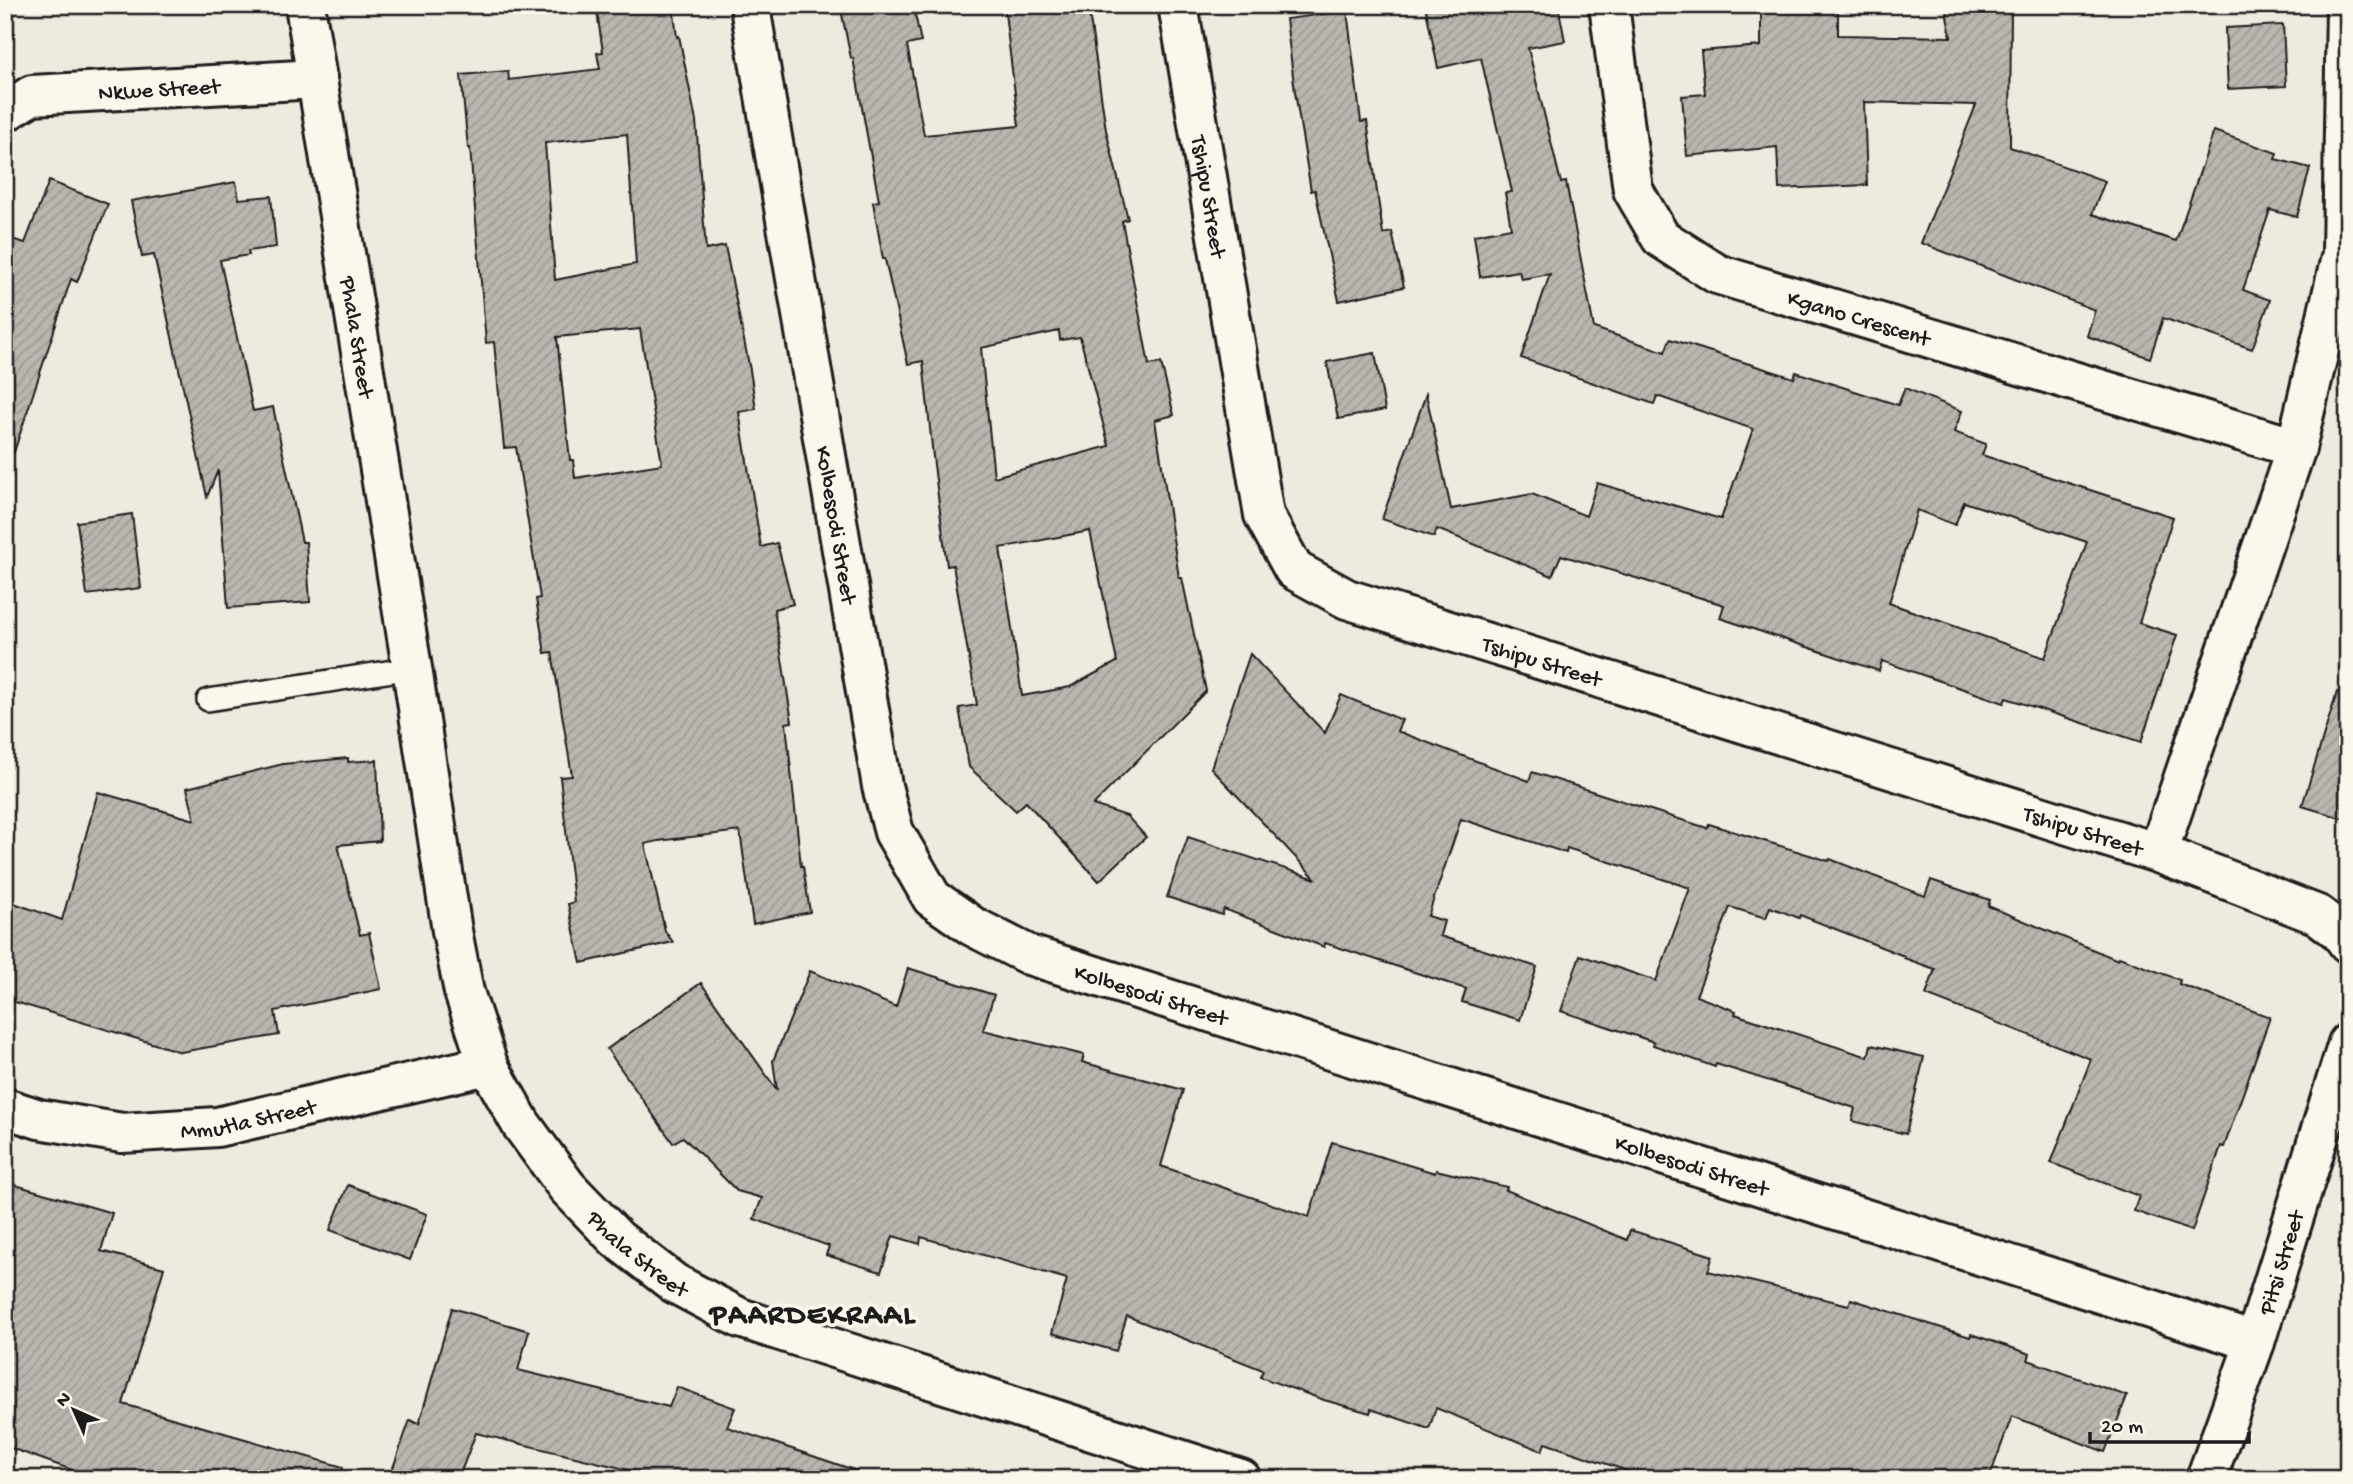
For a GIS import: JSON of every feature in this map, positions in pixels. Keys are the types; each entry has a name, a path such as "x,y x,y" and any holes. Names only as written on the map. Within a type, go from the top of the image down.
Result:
{"street":[{"name":"Phala Street","path":"305,5 452,930 464,992 488,1065 521,1124 567,1187 617,1240 674,1283 740,1318 1228,1477"},
{"name":"Kolbesodi Street","path":"753,5 751,13 882,786 894,832 932,898 972,926 1029,955 2255,1342"},
{"name":"Tshipu Street","path":"1178,5 1264,515 1294,570 1347,599 2158,853 2319,915 2344,938"},
{"name":"Kgano Crescent","path":"1609,5 1633,190 1661,238 1717,274 2296,448"},
{"path":"2158,853 2296,448 2342,253 2346,5"},
{"name":"Nkwe Street","path":"5,112 32,95 317,79"},
{"name":"Pitsi Street","path":"2206,1479 2255,1342 2348,1043"},
{"name":"Mmutla Street","path":"5,1108 39,1119 121,1133 217,1127 488,1065"}],"lane":[{"path":"208,700 412,668"}],"building":[{"path":"596,5 673,5 677,37 679,36 696,121 706,250 725,246 750,370 756,409 739,412 761,547 777,543 793,604 774,609 792,722 786,723 801,866 810,912 753,924 740,831 658,841 645,844 665,931 673,942 581,963 568,904 574,902 560,777 572,776 552,652 545,653 536,599 540,598 516,447 504,448 494,342 486,343 470,148 461,75 508,71 509,80 600,69 597,53 603,52","holes":["627,134 636,264 555,280 545,143","640,329 662,464 575,478 573,460 570,460 557,337"]},
{"path":"840,5 913,5 921,42 907,45 924,135 1019,126 1004,5 1088,5 1106,130 1128,219 1122,221 1149,365 1161,363 1174,415 1155,420 1179,578 1182,578 1206,691 1093,805 1127,816 1146,837 1099,881 1026,802 1016,811 969,767 959,708 977,705 953,565 947,566 923,361 908,364 883,259 873,202 879,201","holes":["1059,331 1060,340 1080,337 1109,446 994,477 981,348","1090,531 1117,662 1070,687 1022,696 1000,548"]},
{"path":"1425,5 1558,5 1565,41 1528,48 1561,183 1566,182 1594,328 1665,352 1670,339 1794,378 1796,372 1898,405 1905,388 1962,411 1954,432 1986,444 1982,455 2173,517 2139,623 2177,635 2141,742 2006,698 2004,703 1882,661 1879,671 1720,618 1724,605 1561,555 1552,576 1437,529 1434,537 1382,519 1426,394 1451,509 1532,494 1586,516 1597,483 1721,519 1753,429 1657,396 1654,404 1521,358 1550,274 1521,279 1519,271 1480,277 1474,235 1511,228 1505,193 1512,192 1481,58 1438,68","holes":["1964,502 2087,542 2045,658 1889,603 1917,510 1955,525"]},
{"path":"1761,5 1838,5 1838,35 1951,37 1945,5 2011,5 2010,147 2105,181 2092,214 2176,241 2214,131 2277,153 2275,159 2310,168 2297,217 2270,210 2243,290 2270,300 2252,349 2163,318 2150,358 2087,336 2095,310 1921,243 1976,105 1864,102 1867,185 1779,189 1777,147 1687,156 1682,96 1705,94 1701,51 1761,46"},
{"path":"1347,11 1361,122 1367,121 1383,234 1392,232 1404,287 1339,301 1315,190 1311,191 1286,19"},
{"path":"2283,25 2286,86 2228,89 2225,28"},
{"path":"49,181 108,204 77,282 71,279 14,452 5,451 5,237 25,243"},
{"path":"236,182 239,199 271,196 276,247 248,251 249,255 220,260 253,411 273,407 302,542 306,542 310,602 228,608 218,470 207,497 154,255 142,257 131,201"},
{"path":"1375,353 1385,410 1338,419 1327,362"},
{"path":"132,514 141,588 87,595 77,522"},
{"path":"1250,654 1325,733 1341,695 1402,720 1397,731 1529,781 1532,772 1707,828 1709,824 1829,861 1830,859 1925,896 1931,880 1990,900 1988,906 2118,960 2119,957 2180,980 2179,984 2270,1017 2192,1231 2134,1211 2139,1196 2051,1163 2091,1059 1926,995 1935,969 1800,915 1799,918 1770,907 1766,918 1730,907 1696,996 1736,1011 1735,1014 1868,1057 1871,1045 1924,1057 1906,1134 1852,1121 1855,1108 1716,1064 1715,1067 1653,1045 1654,1042 1561,1011 1580,955 1656,981 1690,888 1567,848 1566,853 1461,819 1428,916 1444,921 1440,936 1537,967 1520,1020 1462,1002 1466,989 1325,943 1324,947 1224,909 1222,915 1167,897 1188,837 1316,879 1211,768"},
{"path":"2337,692 2348,694 2348,820 2302,806"},
{"path":"348,758 348,762 377,760 380,841 338,845 360,935 369,933 381,989 275,1011 279,1035 181,1052 5,999 5,900 62,920 98,792 195,820 187,788 283,764"},
{"path":"908,968 994,995 983,1030 1084,1055 1082,1062 1183,1090 1161,1166 1309,1217 1332,1142 1435,1173 1436,1170 1507,1187 1506,1190 1627,1240 1630,1230 1713,1256 1708,1271 1849,1305 1851,1299 1970,1337 1971,1334 2030,1354 2028,1360 2127,1396 2105,1452 2012,1416 1989,1479 1651,1479 1545,1443 1542,1451 1436,1408 1429,1429 1371,1409 1370,1413 1324,1400 1260,1377 1263,1370 1127,1316 1116,1351 1052,1333 1067,1279 921,1237 920,1244 893,1236 881,1272 826,1255 829,1246 754,1219 762,1198 737,1191 683,1137 673,1143 607,1049 701,983 777,1090 773,1061 810,971 896,1007"},
{"path":"5,1182 112,1213 101,1251 164,1268 123,1404 343,1467 341,1479 97,1479 5,1446"},
{"path":"348,1185 427,1214 410,1260 330,1230"},
{"path":"452,1308 529,1331 518,1370 669,1407 677,1387 735,1408 727,1427 857,1471 856,1479 666,1479 476,1433 458,1479 389,1479 410,1420 419,1424"}],"district":[{"name":"PAARDEKRAAL","path":"813,1313"}]}
